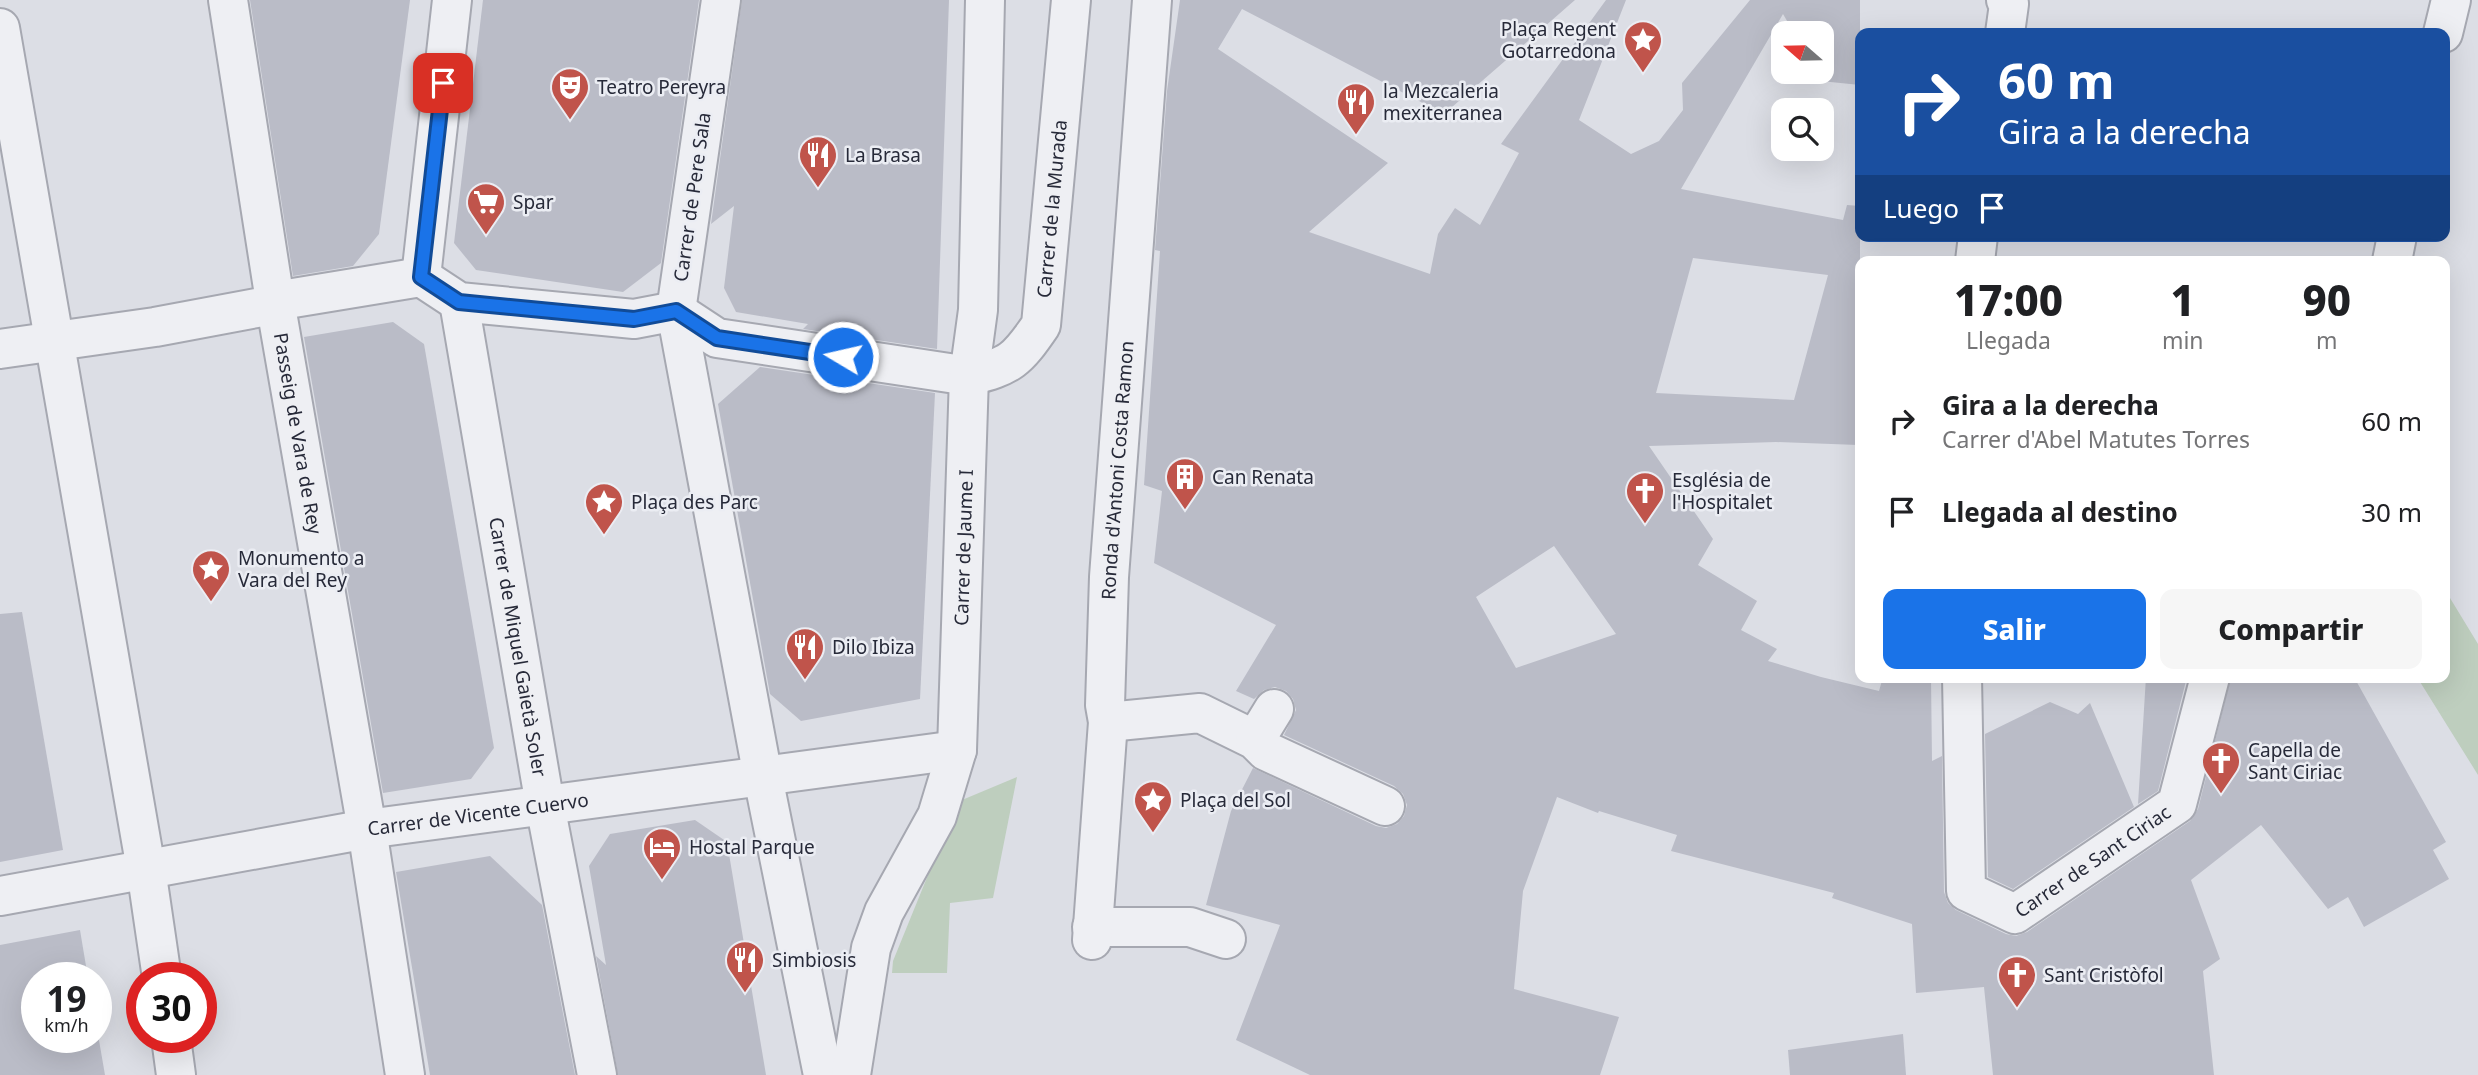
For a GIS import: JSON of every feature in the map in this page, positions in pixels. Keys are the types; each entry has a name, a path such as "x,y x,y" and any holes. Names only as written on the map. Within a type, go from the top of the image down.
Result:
{"street":[{"name":"Passeig de Vara de Rey","path":"228,0 275,301 367,829 405,1075"},
{"path":"421,277 452,0"},
{"name":"Carrer de Pere Sala","path":"676,311 721,0"},
{"name":"Carrer de Jaume I","path":"851,1075 871,948 884,912 937,816 957,750 969,376 978,310 985,0"},
{"name":"Carrer de la Murada","path":"969,376 999,369 1020,355 1041,325 1071,0"},
{"name":"Ronda d'Antoni Costa Ramon","path":"1152,0 1109,577 1105,705 1108,722 1092,933 1202,935"},
{"path":"2444,28 2451,0"},
{"path":"0,29 146,869 160,962"},
{"path":"0,349 155,327 262,307 275,301 421,277 459,302 634,319 676,311 717,338 969,376"},
{"name":"Carrer de Miquel Gaietà Soler","path":"459,302 545,805 597,1075"},
{"path":"676,311 823,1075"},
{"name":"Carrer de Sant Ciriac","path":"1962,683 1966,891 2015,914 2177,804 2208,683"},
{"path":"1108,722 1200,713 1265,724 1266,751 1385,806"},
{"name":"Carrer de Vicente Cuervo","path":"0,896 367,829 957,750"},
{"path":"173,1053 176,1075"}],"green space":[{"path":"2450,598 2478,644 2478,775 2421,683 2450,683"},
{"path":"1017,777 993,898 950,903 947,973 892,973 893,961 937,853 962,800"}],"building":[{"path":"250,0 410,0 379,234 353,266 293,276"},
{"name":"Teatro Pereyra","path":"483,0 699,0 661,263 623,292 476,270 454,243"},
{"path":"742,0 949,0 937,349 803,329 808,324 736,312 724,288 734,206 711,224"},
{"path":"1180,0 1575,0 1444,114 1242,9 1218,49 1388,163 1309,232 1430,274 1438,234 1455,208 1480,225 1519,153 1501,144 1606,0 1626,0 1579,120 1631,154 1659,141 1683,110 1682,83 1750,0 1860,0 1860,28 1855,28 1855,84 1834,82 1834,21 1787,21 1783,14 1779,21 1771,21 1771,35 1681,189 1843,220 1847,205 1855,206 1855,242 1860,242 1860,256 1855,256 1855,445 1776,442 1649,446 1713,539 1698,565 1757,601 1741,630 1777,649 1768,661 1821,677 1879,691 1881,683 1931,683 1932,761 1942,756 1944,892 1948,903 1956,910 2006,934 2016,936 2027,932 2190,821 2198,809 2230,683 2357,683 2446,842 2433,850 2449,879 2364,927 2348,897 2328,909 2261,825 2191,880 2220,959 2203,971 2214,1075 1993,1075 1984,987 1916,993 1912,924 1832,898 1834,893 1671,851 1677,835 1599,811 1598,813 1557,797 1523,891 1514,989 1619,1017 1600,1075 1310,1075 1236,1040 1280,925 1206,905 1231,811 1253,768 1376,826 1386,828 1397,824 1404,816 1407,805 1403,794 1394,786 1284,735 1296,710 1293,699 1286,691 1275,687 1264,690 1254,699 1236,691 1276,625 1154,563 1162,491 1144,485 1160,251 1155,250 1167,91","holes":["1693,258 1828,275 1794,400 1656,393","1554,546 1616,634 1516,668 1476,597"]},
{"path":"393,322 424,344 494,748 471,779 383,793 304,337"},
{"path":"760,367 935,393 920,699 801,721 770,694 718,404"},
{"path":"22,612 63,850 0,862 0,614"},
{"path":"2146,683 2185,683 2158,791 2138,804"},
{"path":"2050,702 2078,714 2090,703 2134,807 2013,889 1988,877 1985,734"},
{"path":"695,820 727,842 766,1075 618,1075 596,956 606,965 589,866 610,834"},
{"path":"490,856 542,905 575,1075 430,1075 396,872"},
{"path":"80,930 85,962 21,962 21,1053 101,1053 105,1075 0,1075 0,945"},
{"path":"1903,1034 1906,1075 1790,1075 1788,1050"}],"place":[{"name":"Plaça Regent Gotarredona","path":"1643,74"},
{"name":"Teatro Pereyra","path":"570,121"},
{"name":"la Mezcaleria mexiterranea","path":"1356,136"},
{"name":"La Brasa","path":"818,189"},
{"name":"Spar","path":"486,236"},
{"name":"Can Renata","path":"1185,511"},
{"name":"Església de l'Hospitalet","path":"1645,525"},
{"name":"Plaça des Parc","path":"604,536"},
{"name":"Monumento a Vara del Rey","path":"211,603"},
{"name":"Dilo Ibiza","path":"805,681"},
{"name":"Capella de Sant Ciriac","path":"2221,795"},
{"name":"Plaça del Sol","path":"1153,834"},
{"name":"Hostal Parque","path":"662,881"},
{"name":"Simbiosis","path":"745,994"},
{"name":"Sant Cristòfol","path":"2017,1009"}],"route":[{"path":"443,83 421,277 459,302 634,319 676,311 717,338 843,357"}]}
